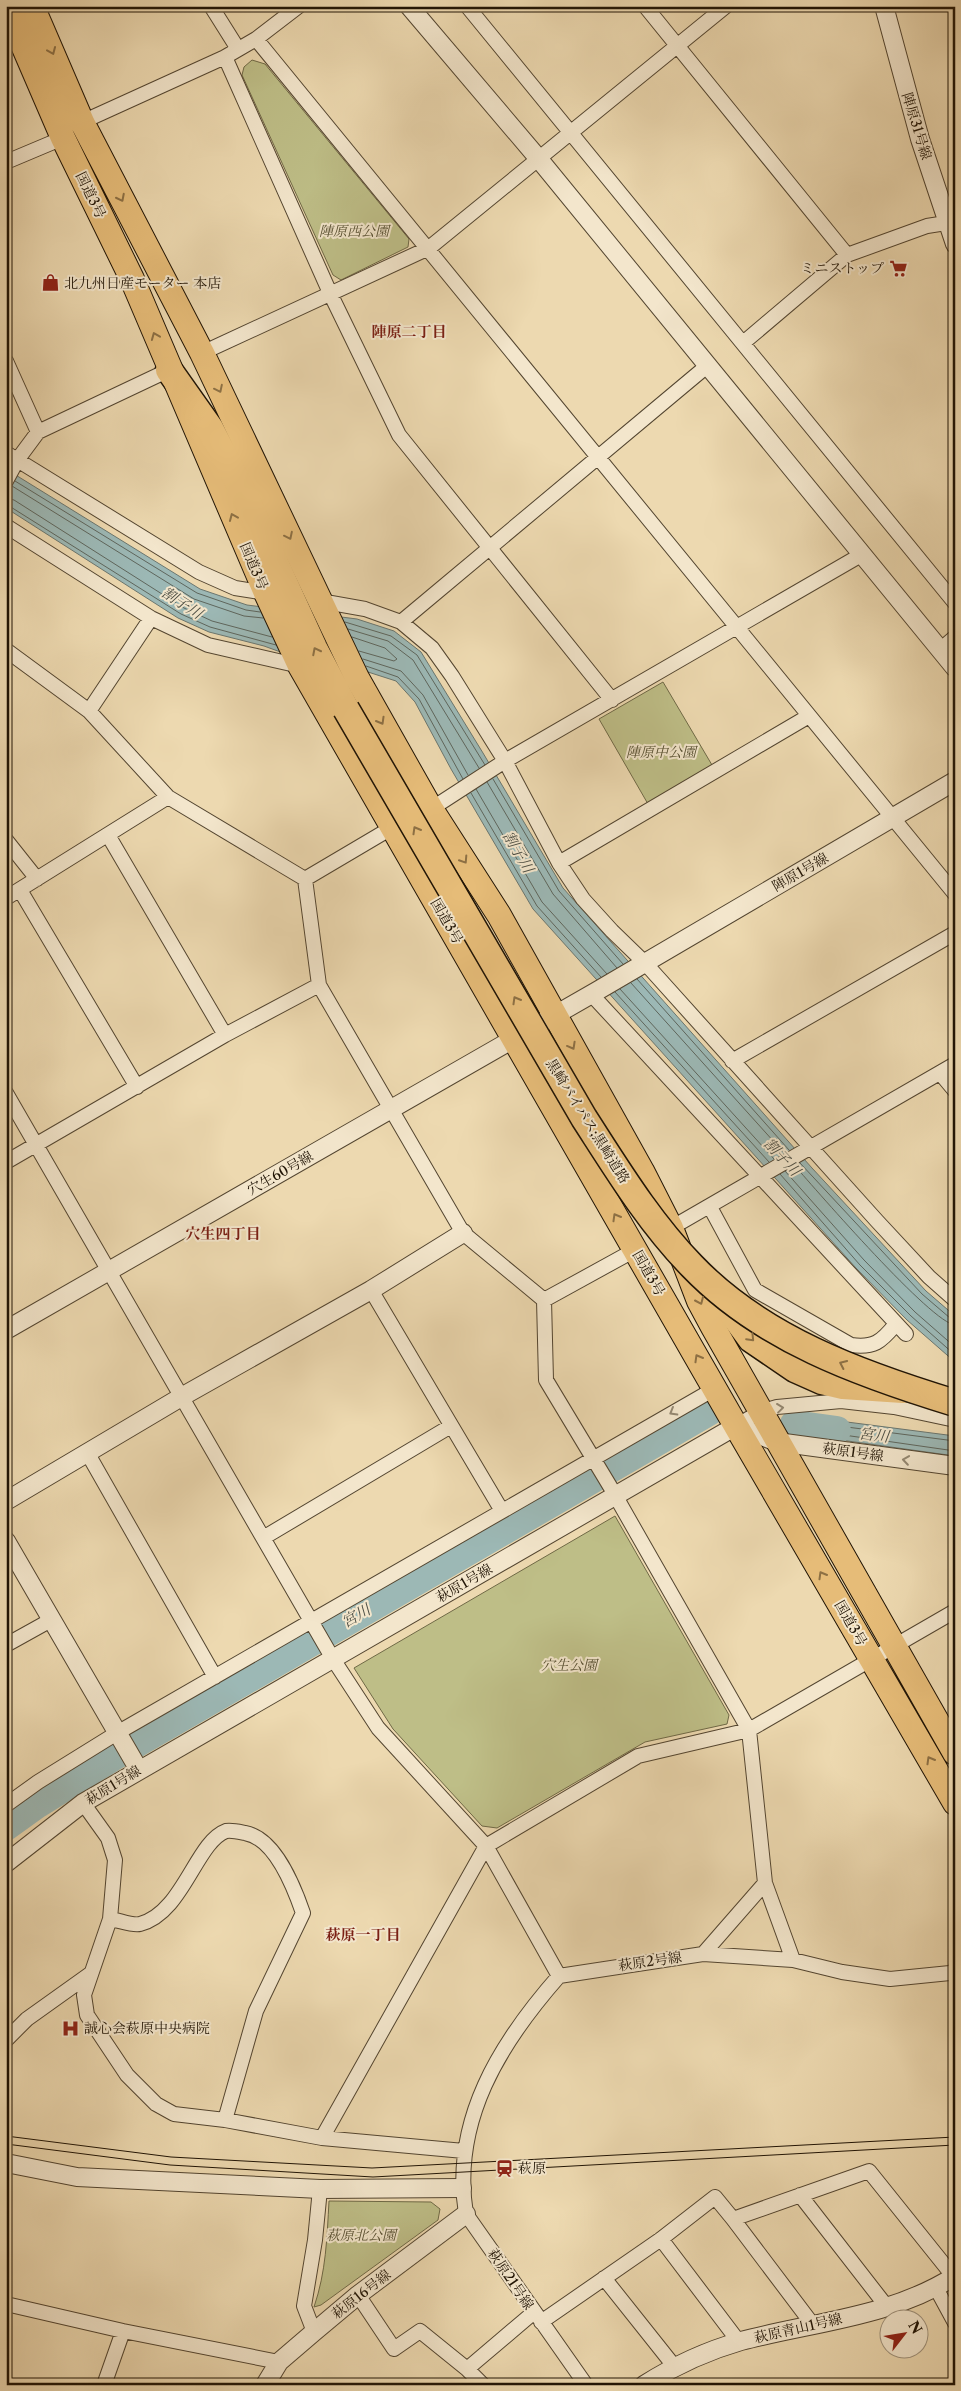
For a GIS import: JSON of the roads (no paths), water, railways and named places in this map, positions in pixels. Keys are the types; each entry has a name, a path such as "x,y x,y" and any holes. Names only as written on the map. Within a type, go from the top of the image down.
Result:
{"highway":[{"name":"国道3号","path":"6,6 63,138 132,279 170,370"},
{"name":"国道3号","path":"32,6 82,122 202,353 324,607 347,694 431,810 500,915 642,1171 671,1228 699,1300 760,1412 955,1753"},
{"path":"6,45 29,90 63,138"},
{"name":"黒崎バイパス;黒崎道路","path":"170,370 210,428 243,492 276,599 347,694 584,1118 627,1184 668,1239 692,1266 730,1300 769,1327 856,1370 949,1394"},
{"name":"国道3号","path":"276,599 298,662 716,1388 736,1426 955,1803"},
{"path":"671,1228 751,1339 795,1369 822,1381 843,1386 949,1394"},
{"path":"841,1401 897,1390"}],"street":[{"path":"211,6 238,49"},
{"path":"82,122 225,57 256,39 299,6"},
{"path":"409,6 538,158 955,668"},
{"path":"467,6 955,603"},
{"path":"645,6 847,255"},
{"path":"202,353 330,292 429,248 726,6"},
{"name":"陣原31号線","path":"884,6 902,77 946,223 955,244"},
{"path":"256,39 429,248 955,894"},
{"path":"225,57 330,292 399,435 489,550 612,700"},
{"path":"6,162 63,138"},
{"path":"743,343 847,255 927,226 946,223"},
{"path":"6,362 38,432"},
{"path":"400,622 489,550 707,366"},
{"path":"170,370 38,432 11,466 199,572 235,588 276,599"},
{"path":"6,526 151,618 208,645 298,662"},
{"path":"431,810 502,763 861,555"},
{"path":"324,607 365,609 400,622 432,648 452,676 559,863 583,899 641,965 732,1061 808,1148 929,1277 955,1300"},
{"path":"89,711 151,618"},
{"path":"940,650 955,638"},
{"path":"6,650 89,711 168,797 305,879"},
{"path":"559,863 810,716"},
{"name":"陣原1号線","path":"594,992 955,781"},
{"path":"6,898 168,797"},
{"path":"305,879 393,826"},
{"path":"108,835 226,1035"},
{"path":"6,840 37,878"},
{"path":"305,879 318,985 463,1233 544,1300 546,1380 613,1491 750,1730 765,1884 793,1960"},
{"path":"20,890 137,1087"},
{"path":"732,1061 955,933"},
{"path":"6,1162 226,1035 318,985"},
{"path":"594,992 763,1175 906,1334"},
{"name":"穴生60号線","path":"6,1330 594,992"},
{"path":"671,1228 955,1064"},
{"path":"940,1073 955,1091"},
{"path":"6,1093 332,1655 378,1728 486,1846 559,1976 506,2043 481,2091 464,2158 322,2138 225,2120 174,2114 156,2104 127,2075 87,2015 84,1994 110,1919 115,1860 108,1838 83,1803"},
{"path":"710,1207 755,1290 851,1345 868,1347 878,1342 895,1324"},
{"path":"6,1501 183,1396 371,1290 463,1233"},
{"path":"544,1300 635,1250"},
{"path":"371,1290 502,1511"},
{"path":"6,1805 38,1782 119,1736 215,1677 314,1625 502,1511 595,1461 716,1388"},
{"path":"736,1426 760,1412 777,1407 841,1401 894,1407 955,1420"},
{"path":"264,1538 451,1426"},
{"name":"萩原1号線","path":"6,1863 83,1803 137,1767 613,1491 736,1426 777,1442 955,1466"},
{"path":"88,1454 215,1677"},
{"path":"6,1541 137,1767"},
{"path":"322,2138 486,1846 638,1756 750,1730 955,1611"},
{"path":"6,1645 51,1620"},
{"path":"110,1919 139,1925 156,1917 175,1898 215,1838 228,1830 249,1834 264,1840 296,1892 303,1913 256,2011 225,2120"},
{"path":"703,1954 765,1884"},
{"name":"萩原2号線","path":"559,1976 703,1954 793,1960 842,1972 890,1979 950,1973 955,1970"},
{"path":"6,2040 28,2019 90,1974"},
{"name":"萩原21号線","path":"464,2158 462,2188 466,2214 586,2385"},
{"path":"6,2163 77,2177 320,2188 462,2188"},
{"path":"733,2218 870,2171 954,2277"},
{"path":"314,2332 304,2306 315,2240 320,2188"},
{"path":"800,2195 887,2308"},
{"path":"468,2369 537,2317 604,2278 661,2239 715,2197 733,2218 813,2325"},
{"name":"萩原16号線","path":"265,2385 279,2362 314,2332 466,2214"},
{"path":"661,2239 740,2342"},
{"name":"萩原青山1号線","path":"887,2308 936,2288 954,2277"},
{"path":"604,2278 674,2366"},
{"path":"936,2288 955,2323"},
{"path":"358,2296 394,2349 420,2331 468,2369 482,2385"},
{"path":"6,2304 123,2331 279,2362"},
{"name":"萩原青山1号線","path":"644,2385 674,2366 740,2342 878,2310"},
{"path":"104,2385 123,2331"}],"water":[{"name":"割子川","path":"6,469 200,589 247,605 357,619 394,631 421,652 563,888 812,1168 926,1291 955,1316 955,1362 907,1320 856,1268 533,909 451,769 415,702 396,681 368,672 297,658 264,646 209,632 178,618 6,508"},
{"path":"793,1415 955,1436 955,1456 805,1435"}],"waterway":[{"name":"宮川","path":"6,1827 38,1804 112,1758 709,1412"},
{"name":"宮川","path":"794,1424 837,1430"}],"tram line":[{"path":"6,2136 171,2157 372,2168 955,2137"},
{"path":"6,2144 170,2165 373,2177 955,2145"}],"place":[{"name":"ミニストップ","path":"898,268"},
{"name":"北九州日産モーター 本店","path":"50,283"},
{"name":"誠心会萩原中央病院","path":"70,2028"},
{"name":"萩原","path":"504,2168"}],"district":[{"name":"陣原二丁目","path":"409,332"},
{"name":"穴生四丁目","path":"223,1234"},
{"name":"萩原一丁目","path":"363,1935"}],"park label":[{"name":"陣原西公園","path":"354,231"},
{"name":"陣原中公園","path":"661,752"},
{"name":"穴生公園","path":"569,1665"},
{"name":"萩原北公園","path":"361,2235"}]}
